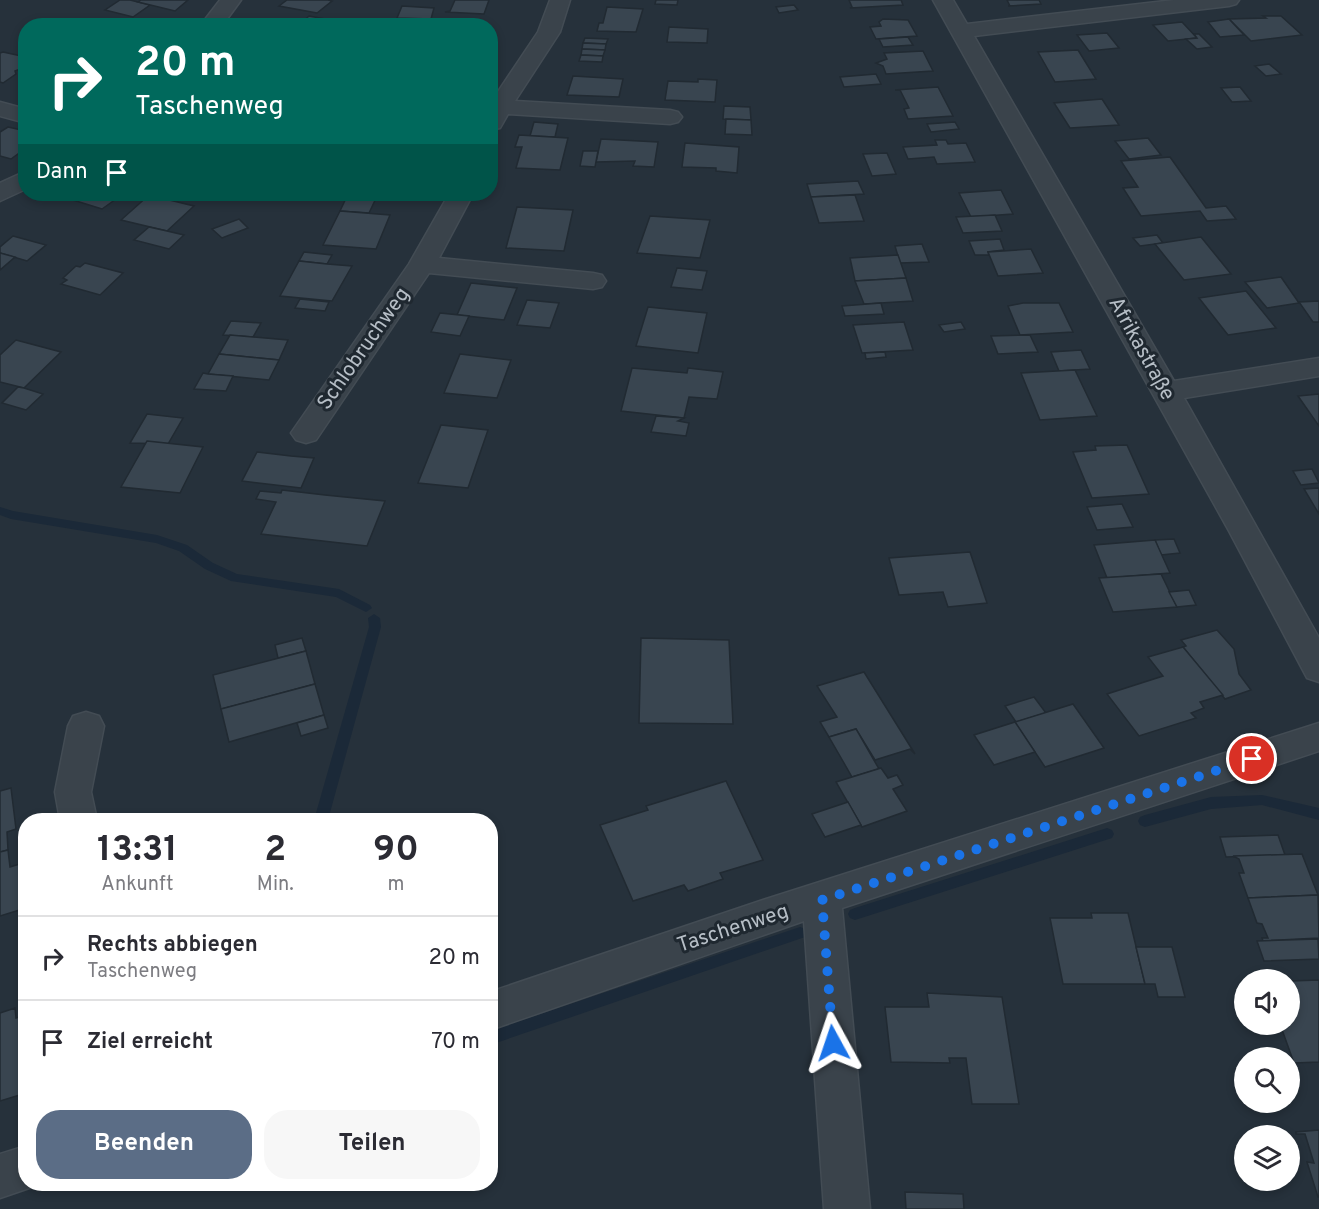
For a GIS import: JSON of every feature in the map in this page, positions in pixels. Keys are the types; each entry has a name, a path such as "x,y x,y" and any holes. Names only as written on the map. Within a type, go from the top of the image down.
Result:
{"street":[{"path":"216,18 231,0"},
{"path":"498,102 549,32 560,0"},
{"name":"Afrikastraße","path":"944,0 1245,531 1319,669"},
{"path":"960,31 1229,0"},
{"path":"498,106 670,117"},
{"path":"0,109 18,114"},
{"path":"0,194 18,183"},
{"name":"Schlobruchweg","path":"306,433 423,264 457,201"},
{"name":"Schlobruchweg","path":"423,264 593,282"},
{"path":"1165,392 1319,367"},
{"path":"77,813 73,792 86,726"},
{"name":"Taschenweg","path":"498,1008 763,917 822,900 1319,737"},
{"path":"822,900 847,1209"},
{"path":"0,1176 18,1170"}],"building":[{"path":"120,0 150,5 133,17 105,10"},
{"path":"141,0 188,0 175,11 138,2"},
{"path":"287,0 332,1 317,13 279,6"},
{"path":"455,0 489,0 484,14 445,12 450,11"},
{"path":"656,0 678,0 677,5 655,4"},
{"path":"849,0 901,0 903,5 850,8 852,7"},
{"path":"1007,0 1039,0 1041,4 1010,6"},
{"path":"794,5 798,10 779,13 776,7"},
{"path":"402,6 434,8 431,18 397,18"},
{"path":"607,7 643,9 636,32 597,31 599,23 603,23"},
{"path":"1263,16 1281,16 1302,35 1251,41 1229,19 1266,18"},
{"path":"883,19 908,20 917,36 876,39 870,27 881,26 879,22"},
{"path":"1229,19 1244,35 1220,37 1208,22"},
{"path":"1182,22 1197,38 1168,41 1153,25"},
{"path":"669,27 708,29 707,43 667,42"},
{"path":"1107,33 1119,48 1089,51 1077,35"},
{"path":"1194,34 1199,34 1212,47 1197,49 1186,39 1197,38"},
{"path":"908,37 913,45 883,47 879,39"},
{"path":"585,38 608,39 606,44 583,43"},
{"path":"583,43 606,44 605,50 582,49"},
{"path":"582,49 605,50 603,56 581,55"},
{"path":"1078,50 1096,79 1055,82 1038,52"},
{"path":"923,51 933,71 886,74 883,66 876,63 887,59 884,53"},
{"path":"0,53 18,55 16,74 3,83 0,82"},
{"path":"581,55 603,56 602,62 579,61"},
{"path":"1269,64 1281,74 1266,76 1255,66"},
{"path":"876,74 881,84 844,87 840,77"},
{"path":"573,76 623,79 619,97 567,95"},
{"path":"698,79 717,80 715,102 665,100 668,81 698,82"},
{"path":"938,87 953,116 908,119 904,109 909,108 900,90 895,90"},
{"path":"1240,87 1251,101 1232,102 1221,88"},
{"path":"1102,99 1119,125 1070,128 1054,103"},
{"path":"724,106 750,107 751,120 723,119"},
{"path":"726,119 751,120 752,135 725,134"},
{"path":"534,122 558,124 555,137 530,136"},
{"path":"955,122 959,129 931,132 927,124"},
{"path":"8,127 18,129 18,154 11,159 0,156 0,132"},
{"path":"519,135 568,138 560,170 516,168 522,147 515,147"},
{"path":"1148,138 1161,155 1129,159 1115,141"},
{"path":"601,139 658,142 654,167 633,166 635,161 596,162"},
{"path":"935,140 946,140 948,144 966,143 975,162 937,164 934,157 908,159 903,147 937,145"},
{"path":"685,143 739,147 737,173 716,171 716,168 682,167"},
{"path":"583,151 598,151 595,167 580,166"},
{"path":"887,153 896,174 872,176 863,154"},
{"path":"1170,157 1206,208 1226,206 1236,219 1207,221 1200,211 1141,216 1123,188 1138,187 1121,161"},
{"path":"858,181 864,194 811,197 807,184"},
{"path":"1001,190 1013,214 971,217 959,193"},
{"path":"855,195 864,221 819,223 811,197"},
{"path":"76,201 113,201 102,209"},
{"path":"142,201 174,201 194,206 167,231 121,220"},
{"path":"345,201 375,201 369,213 340,211"},
{"path":"517,207 573,210 564,251 506,248"},
{"path":"340,211 390,215 376,249 323,245"},
{"path":"995,215 1002,231 963,233 956,217"},
{"path":"650,216 710,220 700,258 637,253"},
{"path":"239,219 248,228 222,238 212,229"},
{"path":"149,227 184,235 169,249 134,240"},
{"path":"1157,235 1163,243 1140,246 1133,238"},
{"path":"13,236 46,245 27,261 0,253 0,247"},
{"path":"1201,237 1231,274 1184,280 1155,244"},
{"path":"1000,239 1004,250 988,252 989,255 975,255 969,241"},
{"path":"922,244 929,262 900,263 895,246"},
{"path":"1031,249 1043,273 998,276 988,252"},
{"path":"304,252 332,255 327,264 299,261"},
{"path":"0,253 15,257 0,270"},
{"path":"898,255 906,278 855,281 850,258"},
{"path":"299,261 352,266 332,301 280,296"},
{"path":"85,263 123,273 100,295 61,284 67,280 63,278 76,266 80,267"},
{"path":"677,268 707,271 702,290 671,287"},
{"path":"1281,277 1299,303 1267,308 1245,282"},
{"path":"906,278 913,301 864,304 855,281"},
{"path":"471,283 517,288 504,320 457,315"},
{"path":"1246,291 1276,328 1228,335 1199,298"},
{"path":"300,299 329,302 325,311 295,308"},
{"path":"527,300 559,303 550,328 517,325"},
{"path":"1319,301 1319,322 1313,322 1299,302"},
{"path":"881,303 884,314 845,316 842,306"},
{"path":"1023,303 1059,303 1073,332 1020,335 1008,306"},
{"path":"648,307 707,313 698,353 636,346"},
{"path":"440,313 469,316 460,336 431,332"},
{"path":"231,321 261,323 253,337 223,335"},
{"path":"904,322 913,350 862,353 853,325"},
{"path":"961,322 965,329 944,332 939,325"},
{"path":"230,335 288,340 279,360 219,354"},
{"path":"1030,335 1038,352 998,354 991,336"},
{"path":"16,340 61,352 24,388 0,382 0,355"},
{"path":"1081,350 1090,369 1059,371 1051,352"},
{"path":"885,352 886,357 866,359 865,353"},
{"path":"219,354 279,360 269,380 208,374"},
{"path":"460,354 511,360 497,398 444,393"},
{"path":"632,368 687,373 688,368 723,372 717,399 689,397 684,418 621,411"},
{"path":"1075,370 1097,416 1040,420 1021,373"},
{"path":"203,373 233,376 226,391 194,389"},
{"path":"18,387 43,394 26,410 2,403"},
{"path":"1319,394 1319,426 1298,396"},
{"path":"147,414 183,418 168,444 130,443"},
{"path":"656,416 684,418 678,421 689,423 686,436 651,432"},
{"path":"441,425 488,430 468,488 418,483"},
{"path":"147,441 203,447 180,493 121,487"},
{"path":"1127,445 1149,494 1092,498 1073,452 1096,450 1095,446"},
{"path":"257,452 314,458 301,488 242,481"},
{"path":"1312,469 1319,483 1301,485 1293,471"},
{"path":"1319,488 1319,514 1304,489"},
{"path":"282,490 385,501 367,546 261,534 276,502 256,499 260,491 281,493"},
{"path":"1122,504 1133,527 1097,530 1087,507"},
{"path":"1174,539 1180,553 1161,555 1155,540"},
{"path":"1155,540 1170,573 1107,578 1094,545"},
{"path":"970,552 987,603 948,607 943,592 899,595 889,558"},
{"path":"1161,574 1177,607 1113,612 1099,578"},
{"path":"1189,590 1196,605 1177,607 1169,592"},
{"path":"1217,630 1234,649 1239,674 1251,690 1225,699 1183,647 1186,646 1181,640"},
{"path":"302,638 306,651 278,658 275,645"},
{"path":"641,638 729,640 733,724 639,723"},
{"path":"1183,647 1223,695 1200,702 1204,708 1191,713 1196,718 1139,736 1107,694 1163,676 1148,657"},
{"path":"306,651 315,684 221,709 213,675"},
{"path":"864,672 915,754 910,749 875,760 856,729 829,737 820,722 837,717 817,686"},
{"path":"315,684 324,715 229,742 221,709"},
{"path":"1034,697 1046,713 1016,722 1005,706"},
{"path":"1073,704 1104,748 1045,767 1015,722"},
{"path":"324,715 328,728 301,736 297,723"},
{"path":"1015,722 1035,752 994,765 974,735"},
{"path":"856,729 879,769 852,777 829,737"},
{"path":"881,768 888,778 897,775 903,785 893,789 907,811 862,827 836,782"},
{"path":"726,781 763,860 720,873 723,879 688,891 684,885 633,901 600,825 648,810 646,806"},
{"path":"11,788 16,829 7,832 8,850 0,852 0,791"},
{"path":"848,802 861,825 825,837 812,814"},
{"path":"1278,835 1285,855 1226,857 1220,837"},
{"path":"8,850 10,867 18,864 18,910 0,916 0,852"},
{"path":"1302,854 1318,895 1248,898 1239,873 1244,873 1239,859 1233,856"},
{"path":"1318,895 1319,938 1263,941 1262,938 1268,938 1262,924 1257,923 1248,898"},
{"path":"1091,913 1128,913 1145,984 1063,984 1050,918 1092,918"},
{"path":"1318,939 1319,959 1264,961 1257,941"},
{"path":"1136,947 1172,947 1185,997 1158,997 1155,984 1145,984"},
{"path":"1319,980 1319,1062 1300,1063 1300,1047 1288,1047 1284,1035 1300,1035 1300,981"},
{"path":"927,993 1002,997 1019,1104 972,1104 966,1058 949,1058 950,1063 891,1062 885,1007 929,1007"},
{"path":"15,1008 16,1018 18,1017 18,1096 0,1101 0,1013"},
{"path":"1319,1130 1319,1197 1307,1162 1314,1163 1305,1134 1300,1134 1300,1132"},
{"path":"905,1192 963,1194 964,1209 906,1209"}],"waterway":[{"path":"0,511 11,515 157,539 183,548 209,566 235,578 339,593 366,608"},
{"path":"323,813 375,627 374,618"},
{"path":"1145,821 1211,803 1262,800 1319,814"},
{"path":"855,914 1107,834"},
{"path":"498,1035 800,933"}],"route":[{"path":"833,1043 822,900 1252,759"}]}
